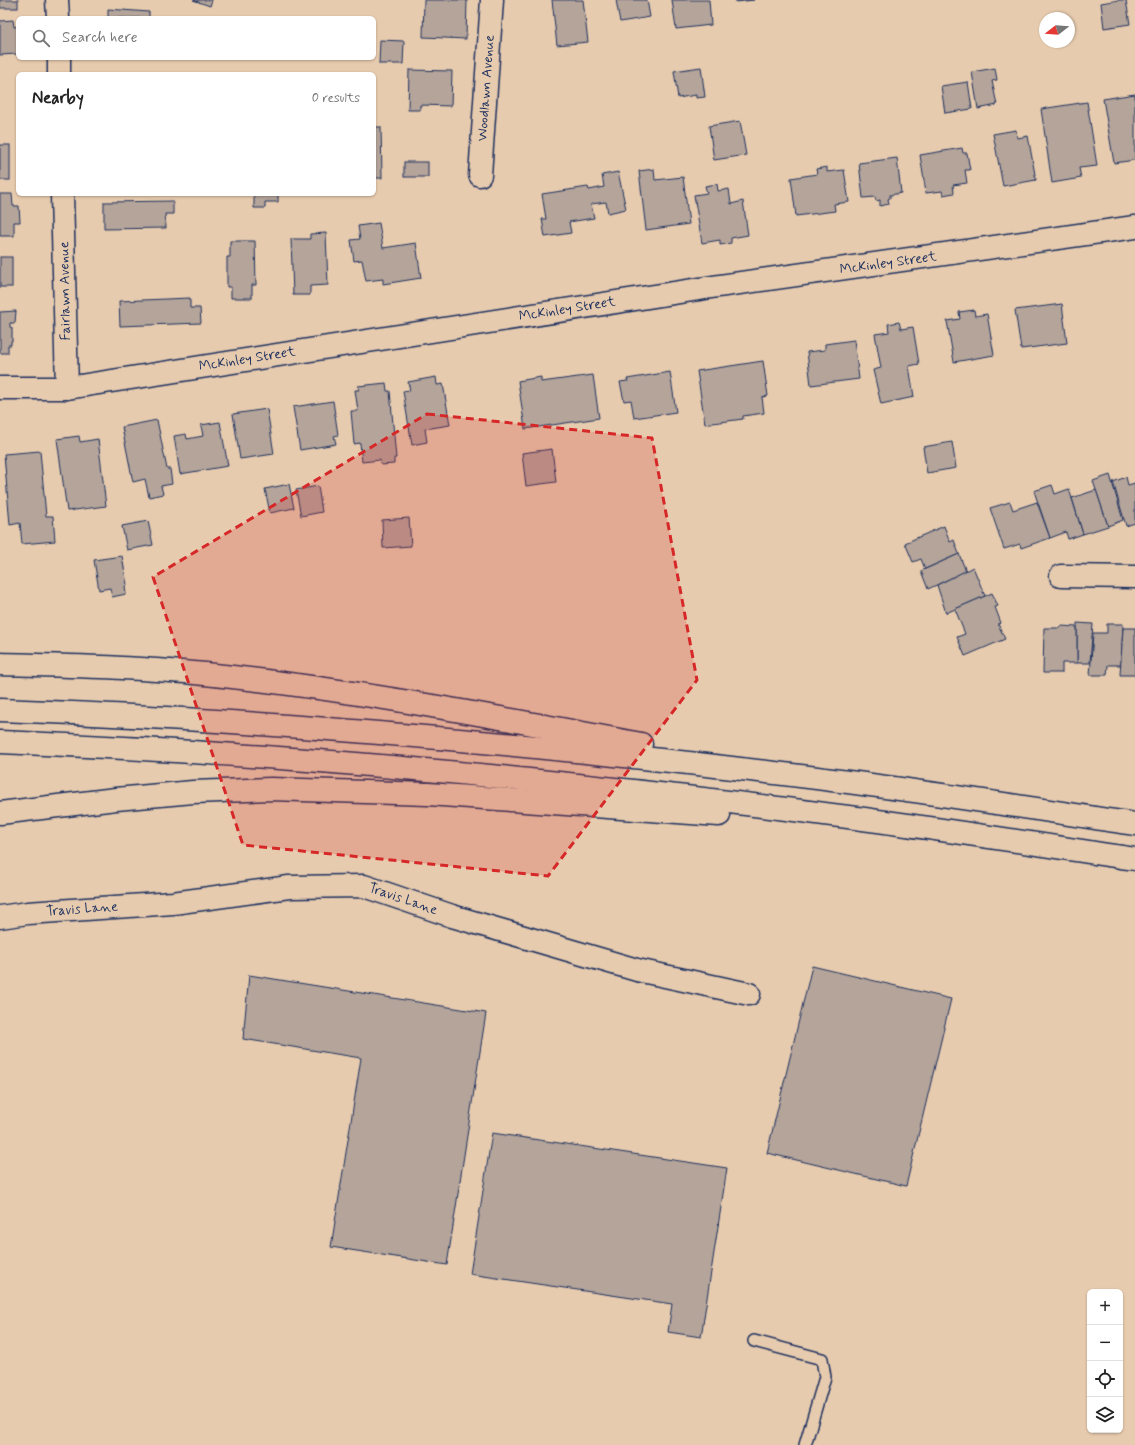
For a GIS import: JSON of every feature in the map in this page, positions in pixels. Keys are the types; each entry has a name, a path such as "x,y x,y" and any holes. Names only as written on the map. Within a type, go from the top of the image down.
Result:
{"main road":[{"path":"57,0 58,16"},
{"name":"Woodlawn Avenue","path":"480,175 492,0"},
{"path":"59,60 59,72"},
{"name":"Fairlawn Avenue","path":"62,196 67,388"},
{"name":"McKinley Street","path":"0,388 67,388 712,287 1135,227"},
{"path":"1061,576 1135,577"},
{"path":"0,664 203,674 345,692 490,716 819,778"},
{"path":"0,710 168,718 374,732 548,748 819,778 1135,824"},
{"path":"0,742 169,751 357,765 539,781 817,813 952,831 1135,859"},
{"path":"0,813 116,799 193,792 271,789 428,794 952,831"},
{"name":"Travis Lane","path":"0,917 28,913 173,903 289,887 364,886 452,916 630,968 749,994"}],"lane":[{"path":"754,1341 822,1359 824,1377 805,1445"}],"highlighted area":[{"path":"427,414 652,438 697,680 548,876 243,845 153,577"}],"building":[{"path":"0,0 18,0 18,8 0,8"},
{"path":"193,0 212,0 210,6"},
{"path":"424,0 467,0 466,39 423,37"},
{"path":"552,0 583,0 588,42 557,45"},
{"path":"616,0 647,0 650,17 620,22"},
{"path":"672,0 709,0 711,25 676,29"},
{"path":"736,0 754,0 736,2"},
{"path":"1126,0 1130,24 1104,28 1101,3"},
{"path":"108,9 149,12 149,16 108,16"},
{"path":"13,20 14,27 16,26 16,54 0,55 0,21"},
{"path":"380,40 404,41 403,64 379,64"},
{"path":"701,67 705,97 696,98 696,95 678,98 674,71"},
{"path":"995,68 997,80 992,81 997,105 978,109 972,72"},
{"path":"409,70 452,71 451,106 420,105 420,110 408,110"},
{"path":"968,82 972,109 945,113 941,86"},
{"path":"1135,94 1135,160 1114,163 1103,99"},
{"path":"1087,102 1097,166 1079,168 1081,178 1052,183 1041,109"},
{"path":"740,121 746,155 714,160 709,126"},
{"path":"376,127 381,127 382,178 376,178"},
{"path":"1016,130 1017,138 1028,136 1036,180 1003,186 993,134"},
{"path":"0,145 10,145 10,180 0,180"},
{"path":"962,148 963,153 967,153 970,170 965,170 967,183 953,185 954,193 943,195 942,191 926,193 920,155"},
{"path":"897,158 901,193 890,195 890,198 888,199 889,204 880,206 880,200 876,201 875,197 863,198 859,163"},
{"path":"404,162 428,162 428,177 404,177"},
{"path":"827,167 827,172 844,170 849,202 834,204 835,211 796,216 791,178 817,174 816,169"},
{"path":"654,169 655,180 683,177 689,224 646,230 639,171"},
{"path":"618,172 626,209 608,213 606,202 591,204 594,218 569,222 571,233 545,237 542,219 546,219 542,194 588,187 589,190 604,187 602,175"},
{"path":"717,184 718,191 729,189 731,204 743,201 748,235 731,238 731,243 720,245 720,240 702,243 694,195 707,193 705,186"},
{"path":"0,194 12,194 13,206 19,206 20,222 14,222 14,236 0,236"},
{"path":"254,196 278,196 278,202 265,202 265,208 254,208"},
{"path":"173,201 173,214 165,214 166,228 104,229 104,202"},
{"path":"379,223 383,248 416,243 421,278 383,284 383,279 366,281 362,260 354,261 351,240 360,239 358,226"},
{"path":"326,233 328,285 310,286 310,295 293,295 291,239 310,239 310,234"},
{"path":"230,241 255,241 256,285 252,285 252,298 231,298 231,287 227,287 227,257 230,257"},
{"path":"0,257 12,257 12,287 0,287"},
{"path":"190,298 190,308 200,308 201,323 120,326 119,301"},
{"path":"1062,304 1067,343 1021,349 1015,310"},
{"path":"974,310 975,316 987,314 994,355 954,362 947,321 960,319 959,312"},
{"path":"16,311 15,323 10,323 10,327 12,328 12,341 11,345 8,345 8,353 0,353 0,312"},
{"path":"899,322 901,329 913,327 919,364 909,366 914,397 881,404 873,370 881,368 875,334 889,332 888,324"},
{"path":"854,340 859,379 811,385 807,352 825,350 825,344"},
{"path":"763,361 768,396 762,397 764,413 743,416 743,419 705,424 697,371"},
{"path":"670,372 676,412 634,418 631,400 624,401 620,382 628,381 627,379"},
{"path":"593,375 599,418 525,429 518,381 541,377 541,382"},
{"path":"436,377 437,385 443,384 450,425 425,429 427,442 412,445 403,391 410,390 408,382"},
{"path":"386,383 387,391 390,391 396,458 394,458 394,464 381,465 380,460 362,462 360,443 354,444 351,411 358,411 355,390 359,390 358,386"},
{"path":"333,401 338,435 334,436 336,444 300,450 293,407"},
{"path":"267,409 274,454 240,459 233,414"},
{"path":"157,420 167,469 170,469 172,484 161,486 163,494 149,497 145,479 133,482 122,427"},
{"path":"220,422 228,466 180,474 174,436 186,434 187,439 203,436 201,425"},
{"path":"79,436 80,442 98,439 106,506 67,511 57,439"},
{"path":"952,442 956,468 927,473 923,447"},
{"path":"552,449 556,482 526,486 522,453"},
{"path":"40,451 46,516 53,516 55,541 22,544 20,523 10,525 4,454"},
{"path":"1110,475 1123,520 1108,526 1093,481"},
{"path":"1126,477 1128,485 1135,483 1135,523 1126,526 1113,482"},
{"path":"289,484 294,508 270,513 265,489"},
{"path":"1052,485 1055,494 1069,489 1083,534 1068,539 1066,532 1050,538 1034,491"},
{"path":"318,486 322,512 301,516 296,490"},
{"path":"1096,490 1108,526 1083,534 1072,498"},
{"path":"1010,502 1013,510 1037,502 1050,538 1021,548 1020,544 1004,549 990,508"},
{"path":"409,518 411,546 383,548 382,520"},
{"path":"148,521 153,545 127,550 122,526"},
{"path":"944,526 950,542 954,540 959,554 925,569 921,559 913,562 905,543"},
{"path":"959,554 966,571 928,589 921,571"},
{"path":"122,556 127,585 125,586 126,594 112,597 110,588 99,590 94,560"},
{"path":"973,567 985,596 946,613 937,585"},
{"path":"992,593 998,606 995,607 1001,623 998,624 1005,639 965,656 957,637 965,634 955,609"},
{"path":"1077,623 1093,624 1090,663 1077,663"},
{"path":"1107,624 1123,624 1121,665 1108,665 1107,675 1090,675 1093,633 1107,633"},
{"path":"1061,626 1077,627 1077,663 1062,663 1062,673 1043,673 1044,628 1060,628"},
{"path":"1123,628 1135,628 1135,675 1120,675"},
{"path":"812,966 951,999 906,1186 767,1153"},
{"path":"249,975 486,1013 447,1265 331,1247 361,1058 243,1039"},
{"path":"492,1133 727,1168 701,1337 668,1332 672,1304 470,1274"}]}
